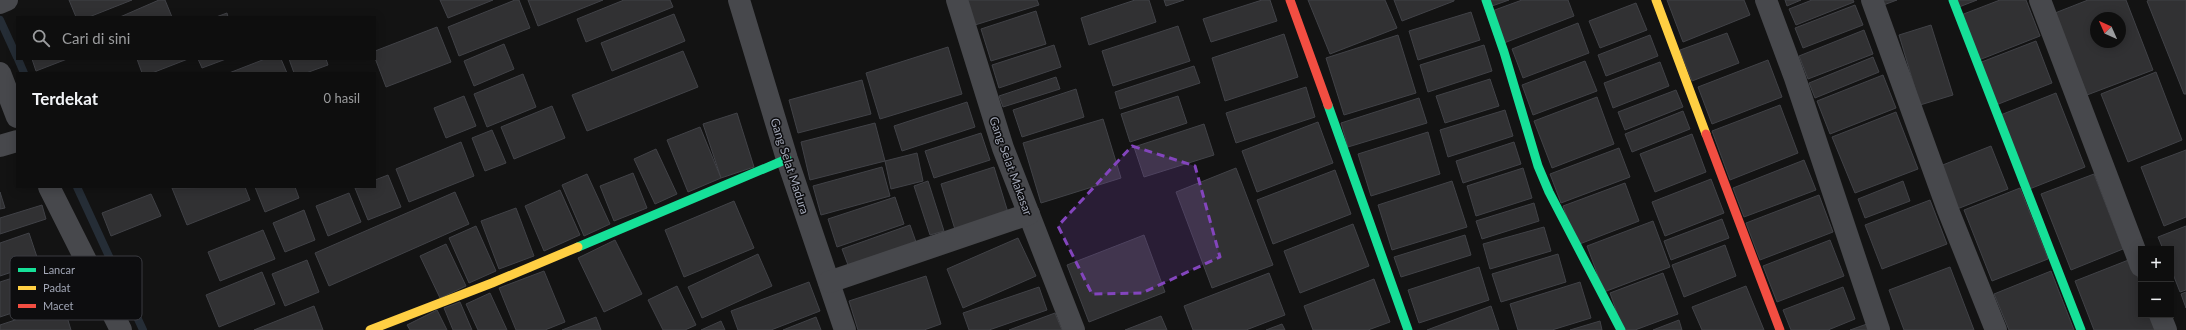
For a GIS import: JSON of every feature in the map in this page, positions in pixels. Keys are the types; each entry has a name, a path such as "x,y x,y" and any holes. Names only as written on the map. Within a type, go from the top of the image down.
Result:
{"street":[{"path":"0,3 6,0"},
{"name":"Gang Selat Madura","path":"739,0 787,159 845,330"},
{"name":"Gang Selat Makasar","path":"957,0 1003,148 1074,330"},
{"path":"1290,0 1408,330"},
{"path":"1486,0 1546,185 1567,229 1621,330"},
{"path":"1656,0 1780,330"},
{"path":"1766,0 1795,78 1879,330"},
{"path":"1872,0 1948,210 1996,330"},
{"path":"1953,0 2081,330"},
{"path":"2040,0 2138,258"},
{"path":"0,73 16,114"},
{"path":"0,146 16,141"},
{"path":"370,330 492,283 787,159"},
{"path":"49,188 83,256"},
{"path":"829,282 1029,214"},
{"path":"2161,318 2166,330"},
{"path":"115,320 120,330"}],"highlighted area":[{"path":"1132,146 1195,166 1220,257 1142,293 1092,294 1058,226"}],"building":[{"path":"69,0 132,0 92,16 76,16"},
{"path":"159,0 165,0 172,16 122,16"},
{"path":"440,0 493,0 448,18"},
{"path":"515,0 519,0 530,28 459,56 448,27"},
{"path":"528,0 603,0 538,26"},
{"path":"624,0 670,0 673,7 586,42 577,19"},
{"path":"967,0 1037,0 1039,5 975,25"},
{"path":"1135,0 1149,0 1156,22 1089,45 1081,18"},
{"path":"1164,0 1184,0 1166,6"},
{"path":"1262,0 1270,0 1277,21 1211,42 1203,19"},
{"path":"1308,0 1385,0 1397,28 1330,54"},
{"path":"1394,0 1454,0 1454,1 1402,21"},
{"path":"1490,0 1509,0 1492,6"},
{"path":"1522,0 1568,0 1574,16 1504,43 1492,11"},
{"path":"1667,0 1744,0 1750,15 1683,42"},
{"path":"1785,0 1801,0 1787,6"},
{"path":"1812,0 1853,0 1854,2 1796,25 1789,9"},
{"path":"1875,0 1897,0 1878,7"},
{"path":"1956,0 1977,0 1959,7"},
{"path":"2000,0 2026,0 2040,36 1979,60 1961,15"},
{"path":"2088,0 2126,0 2153,70 2087,95 2055,13"},
{"path":"2186,0 2186,94 2184,94 2147,1"},
{"path":"1636,3 1647,30 1600,48 1589,21"},
{"path":"1855,5 1863,25 1803,48 1795,28"},
{"path":"1036,11 1046,44 991,61 981,29"},
{"path":"1471,12 1480,40 1418,60 1409,31"},
{"path":"227,13 228,16 219,16"},
{"path":"674,14 685,41 612,71 601,43"},
{"path":"1578,23 1589,53 1523,78 1512,49"},
{"path":"1931,25 1953,95 1920,105 1899,35"},
{"path":"1178,26 1190,61 1113,86 1102,51"},
{"path":"437,27 451,62 386,87 376,60 376,51"},
{"path":"1864,30 1873,54 1808,79 1799,56"},
{"path":"1727,33 1739,63 1692,81 1680,50"},
{"path":"1284,34 1298,77 1225,101 1212,58"},
{"path":"1398,35 1416,93 1344,115 1326,58"},
{"path":"1650,35 1658,56 1606,76 1598,55"},
{"path":"2036,41 2052,83 1996,105 1979,63"},
{"path":"504,44 514,69 474,86 464,61"},
{"path":"1054,45 1061,67 999,88 992,65"},
{"path":"1484,45 1492,71 1428,92 1420,65"},
{"path":"948,47 962,94 880,119 866,73"},
{"path":"683,51 698,87 587,131 572,95"},
{"path":"1873,57 1879,72 1815,98 1809,83"},
{"path":"32,60 64,60 36,71"},
{"path":"137,60 185,60 155,72 142,72"},
{"path":"198,60 223,60 202,68"},
{"path":"262,60 281,60 287,72 232,72"},
{"path":"289,60 326,60 328,65 309,72 294,72"},
{"path":"1768,60 1782,97 1712,124 1698,87"},
{"path":"1585,61 1597,91 1533,115 1522,85"},
{"path":"1660,62 1669,86 1613,108 1604,83"},
{"path":"1194,66 1200,83 1120,109 1115,92"},
{"path":"2156,72 2182,140 2128,162 2101,94"},
{"path":"523,74 536,107 487,127 474,94"},
{"path":"1883,75 1896,108 1830,134 1817,101"},
{"path":"1056,77 1060,89 1003,107 999,96"},
{"path":"1490,79 1499,106 1445,123 1436,96"},
{"path":"862,80 871,114 798,133 789,100"},
{"path":"1306,87 1315,117 1236,143 1226,113"},
{"path":"1076,89 1084,117 1022,137 1013,110"},
{"path":"1676,90 1683,107 1625,130 1618,112"},
{"path":"2056,93 2085,167 2027,190 1998,116"},
{"path":"464,96 476,126 446,138 434,108"},
{"path":"1178,96 1187,123 1130,142 1121,114"},
{"path":"1597,97 1614,144 1552,168 1534,121"},
{"path":"1419,98 1427,123 1348,147 1341,123"},
{"path":"967,102 975,127 902,151 894,126"},
{"path":"1780,105 1798,153 1730,180 1712,131"},
{"path":"552,106 565,138 514,159 501,127"},
{"path":"1505,110 1513,136 1448,157 1440,130"},
{"path":"1683,111 1690,129 1632,152 1625,134"},
{"path":"1896,112 1918,169 1855,193 1832,137"},
{"path":"737,113 754,167 721,178 703,124"},
{"path":"1103,119 1121,178 1041,203 1023,143"},
{"path":"1318,122 1333,163 1257,192 1242,151"},
{"path":"875,123 885,161 810,180 801,142"},
{"path":"1204,124 1214,155 1144,177 1134,147"},
{"path":"700,127 721,178 688,192 667,140"},
{"path":"492,130 506,163 485,171 472,138"},
{"path":"1428,132 1440,174 1371,196 1358,154"},
{"path":"981,133 990,160 934,178 925,151"},
{"path":"1692,134 1706,172 1655,192 1640,154"},
{"path":"461,142 474,176 409,202 396,169"},
{"path":"1514,142 1521,164 1463,183 1456,161"},
{"path":"1991,146 2008,189 1952,211 1935,168"},
{"path":"1619,148 1630,177 1561,203 1550,174"},
{"path":"656,149 677,194 655,204 634,159"},
{"path":"2186,150 2186,217 2164,226 2141,167"},
{"path":"917,153 923,181 891,189 885,161"},
{"path":"1804,160 1816,190 1744,217 1733,188"},
{"path":"882,167 890,196 821,215 813,186"},
{"path":"994,167 1010,219 957,236 941,184"},
{"path":"1236,168 1273,265 1212,288 1176,192"},
{"path":"1523,168 1532,198 1476,216 1467,186"},
{"path":"1335,170 1351,214 1273,244 1257,200"},
{"path":"633,173 647,208 614,221 600,186"},
{"path":"587,174 610,224 584,236 562,185"},
{"path":"2094,174 2123,249 2071,270 2041,194"},
{"path":"388,175 401,207 368,220 355,188 376,188 376,180"},
{"path":"1711,179 1724,213 1665,236 1652,202"},
{"path":"928,181 944,231 930,235 914,186"},
{"path":"1452,181 1467,227 1392,250 1378,205"},
{"path":"1903,181 1910,201 1865,218 1858,199"},
{"path":"1625,183 1639,221 1577,245 1563,206"},
{"path":"172,188 245,188 250,200 187,225"},
{"path":"255,188 295,188 299,198 265,212"},
{"path":"2020,188 2048,259 1992,281 1964,210"},
{"path":"560,190 580,235 544,251 525,206"},
{"path":"0,192 5,208 0,209"},
{"path":"455,192 469,224 329,286 315,253"},
{"path":"349,193 361,222 328,236 316,206"},
{"path":"151,194 161,216 111,236 102,213"},
{"path":"1819,195 1833,232 1760,260 1746,223"},
{"path":"895,197 904,224 837,247 828,219"},
{"path":"1930,200 1947,244 1882,269 1865,225"},
{"path":"734,201 754,248 684,277 665,230"},
{"path":"1534,203 1539,221 1482,239 1476,221"},
{"path":"42,205 46,219 0,234 0,218"},
{"path":"516,208 534,256 499,269 481,221"},
{"path":"304,210 315,240 285,252 273,223"},
{"path":"1722,219 1729,238 1671,260 1664,241"},
{"path":"1653,221 1670,267 1604,292 1587,246"},
{"path":"1353,224 1369,266 1300,293 1284,251"},
{"path":"910,225 916,242 848,265 842,249"},
{"path":"476,226 496,271 469,283 449,238"},
{"path":"2186,226 2186,290 2180,292 2174,277 2174,246 2162,246 2158,237"},
{"path":"1544,227 1551,251 1490,269 1483,244"},
{"path":"263,230 275,259 220,281 208,252"},
{"path":"29,233 37,256 10,256 10,273 0,276 0,243"},
{"path":"1144,235 1165,292 1089,322 1067,265"},
{"path":"1465,235 1471,255 1401,277 1394,257"},
{"path":"1018,238 1036,276 963,308 947,269"},
{"path":"615,240 642,294 604,312 578,258"},
{"path":"1830,240 1844,276 1777,302 1763,266"},
{"path":"446,244 466,286 440,298 420,256"},
{"path":"1725,245 1736,276 1684,297 1672,265"},
{"path":"758,254 772,286 702,318 688,287"},
{"path":"1558,254 1566,282 1501,302 1492,274"},
{"path":"2131,259 2138,277 2138,318 2154,318 2159,330 2094,330 2075,281"},
{"path":"307,260 319,292 285,306 272,274"},
{"path":"1479,267 1489,300 1419,323 1408,290"},
{"path":"1950,267 1974,330 1904,330 1889,290"},
{"path":"544,271 565,322 545,330 516,330 499,288"},
{"path":"2051,271 2074,330 2009,330 1994,294"},
{"path":"262,272 275,304 219,327 206,295"},
{"path":"1269,273 1285,315 1246,330 1193,330 1184,306"},
{"path":"1663,273 1678,314 1635,330 1623,330 1610,293"},
{"path":"926,276 941,324 924,330 858,330 849,301"},
{"path":"10,279 10,314 0,317 0,282"},
{"path":"1374,279 1390,322 1368,330 1313,330 1304,306"},
{"path":"809,282 820,311 771,330 738,330 731,311"},
{"path":"1580,282 1591,318 1552,330 1518,330 1510,304"},
{"path":"677,286 696,325 685,330 663,330 648,300"},
{"path":"1746,286 1764,330 1702,330 1692,307"},
{"path":"1039,287 1047,310 989,330 969,330 963,313"},
{"path":"1843,287 1855,319 1828,330 1791,330 1783,310"},
{"path":"2186,292 2186,308 2181,294"},
{"path":"490,293 507,330 478,330 466,304"},
{"path":"460,302 472,330 453,330 444,308"},
{"path":"314,306 323,330 254,330"},
{"path":"1491,306 1499,330 1427,330"},
{"path":"437,310 447,330 410,330 407,325"},
{"path":"1055,313 1062,330 1009,330"},
{"path":"1161,316 1167,330 1125,330"},
{"path":"596,317 601,330 562,330"},
{"path":"816,317 821,330 783,330"},
{"path":"15,320 68,320 71,330 0,330 0,325"},
{"path":"1679,320 1682,330 1653,330"},
{"path":"721,321 725,330 701,330"},
{"path":"1600,321 1602,330 1570,330"},
{"path":"1282,324 1285,330 1266,330"},
{"path":"1867,324 1870,330 1850,330"}],"waterway":[{"path":"0,20 16,55"},
{"path":"18,60 24,72"},
{"path":"77,188 109,256"},
{"path":"138,320 143,330"}],"traffic: fast":[{"path":"1486,0 1504,52 1538,166 1549,192 1621,330"},
{"path":"1953,0 2081,330"},
{"path":"1328,105 1408,330"},
{"path":"578,247 787,159"}],"traffic: slow":[{"path":"1656,0 1706,134"},
{"path":"370,330 492,283 578,247"}],"traffic: jam":[{"path":"1290,0 1328,105"},
{"path":"1706,134 1780,330"}]}
